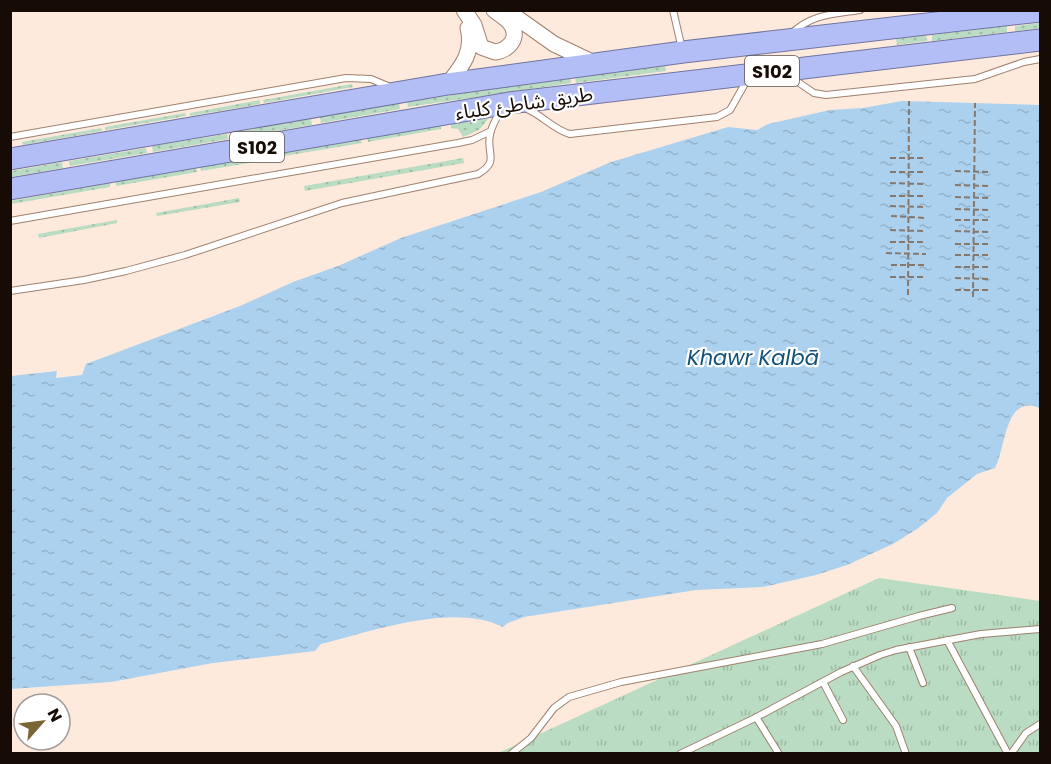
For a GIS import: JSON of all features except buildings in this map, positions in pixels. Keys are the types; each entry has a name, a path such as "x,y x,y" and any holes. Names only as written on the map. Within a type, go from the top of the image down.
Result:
{"highway":[{"name":"طريق شاطئ كلباء","path":"10,159 448,84 683,52 1041,11"},
{"path":"781,70 818,54 875,46 887,37 891,28"},
{"name":"طريق شاطئ كلباء","path":"10,189 506,104 1041,40"}],"street":[{"path":"448,84 465,62 470,45 468,28 456,10"},
{"path":"464,10 474,25 481,47 495,52 509,47 514,33 510,23 494,10"},
{"path":"506,10 554,44 597,64"}],"lane":[{"path":"673,10 683,52"},
{"path":"784,41 810,19 860,10"},
{"path":"781,70 814,93 826,96 975,80 1024,62 1041,59"},
{"path":"10,291 126,271 185,255 342,203 478,174 488,167 491,160 489,140 491,131 506,104 534,112 560,130 570,134 717,117 726,113 750,74"},
{"path":"10,137 346,78 371,79 399,92"},
{"path":"10,221 458,143 472,140 491,131"},
{"path":"511,753 531,738 554,708 569,697 621,682 822,644 909,618 952,608"},
{"path":"680,753 756,717 853,666 880,655 947,640 1005,631 1041,629"},
{"path":"947,640 1009,753 1020,739 1041,724"},
{"path":"909,647 923,683"},
{"path":"853,666 896,726 906,753"},
{"path":"823,682 843,720"},
{"path":"756,717 778,753"}],"path":[{"path":"908,295 909,101"},
{"path":"974,297 975,103"},
{"path":"890,158 925,158"},
{"path":"890,171 926,172"},
{"path":"955,171 991,172"},
{"path":"890,183 926,184"},
{"path":"955,185 991,186"},
{"path":"890,196 926,196"},
{"path":"955,197 991,198"},
{"path":"890,206 926,207"},
{"path":"955,209 991,210"},
{"path":"891,216 926,218"},
{"path":"955,220 991,220"},
{"path":"890,230 926,231"},
{"path":"955,231 991,232"},
{"path":"890,242 926,242"},
{"path":"955,243 990,244"},
{"path":"886,253 926,254"},
{"path":"955,255 991,255"},
{"path":"891,265 926,265"},
{"path":"955,267 991,267"},
{"path":"890,277 926,277"},
{"path":"955,278 991,279"},
{"path":"955,290 991,290"}],"green space":[{"path":"1040,23 1040,28 1015,31 1015,26"},
{"path":"1007,26 1007,32 932,41 932,35"},
{"path":"926,35 927,41 897,45 896,39"},
{"path":"665,66 666,71 576,83 575,77"},
{"path":"570,77 571,83 408,107 407,102"},
{"path":"352,84 353,87 264,103 263,100"},
{"path":"260,100 260,104 190,116 190,113"},
{"path":"399,103 400,109 321,123 320,117"},
{"path":"185,113 186,116 106,130 105,127"},
{"path":"489,118 479,130 463,137 458,129 451,128 451,124"},
{"path":"311,119 312,125 232,138 231,133"},
{"path":"441,125 441,129 368,142 367,138"},
{"path":"101,128 102,131 23,145 22,142"},
{"path":"227,134 228,139 153,152 152,146"},
{"path":"361,139 362,143 284,156 284,153"},
{"path":"146,148 147,153 70,166 69,161"},
{"path":"279,154 279,158 201,171 200,167"},
{"path":"463,158 464,163 305,191 304,186"},
{"path":"62,162 63,168 11,177 11,171"},
{"path":"196,168 197,172 116,186 116,182"},
{"path":"110,183 110,187 11,204 11,201"},
{"path":"239,198 240,202 157,216 156,213"},
{"path":"117,220 117,223 39,238 38,234"},
{"path":"879,578 1040,601 1040,753 496,754"}],"water":[{"name":"Khawr Kalbā","path":"902,101 1040,105 1040,408 1028,405 1020,408 1008,424 995,468 977,474 947,498 937,513 917,529 893,544 847,565 816,575 763,587 696,590 524,617 503,627 483,620 461,617 413,621 321,644 315,651 213,663 111,682 11,689 11,376 57,371 56,378 82,375 86,364 240,306 401,238 541,192 611,162 728,127 757,130 768,124 830,110 863,108"}]}
